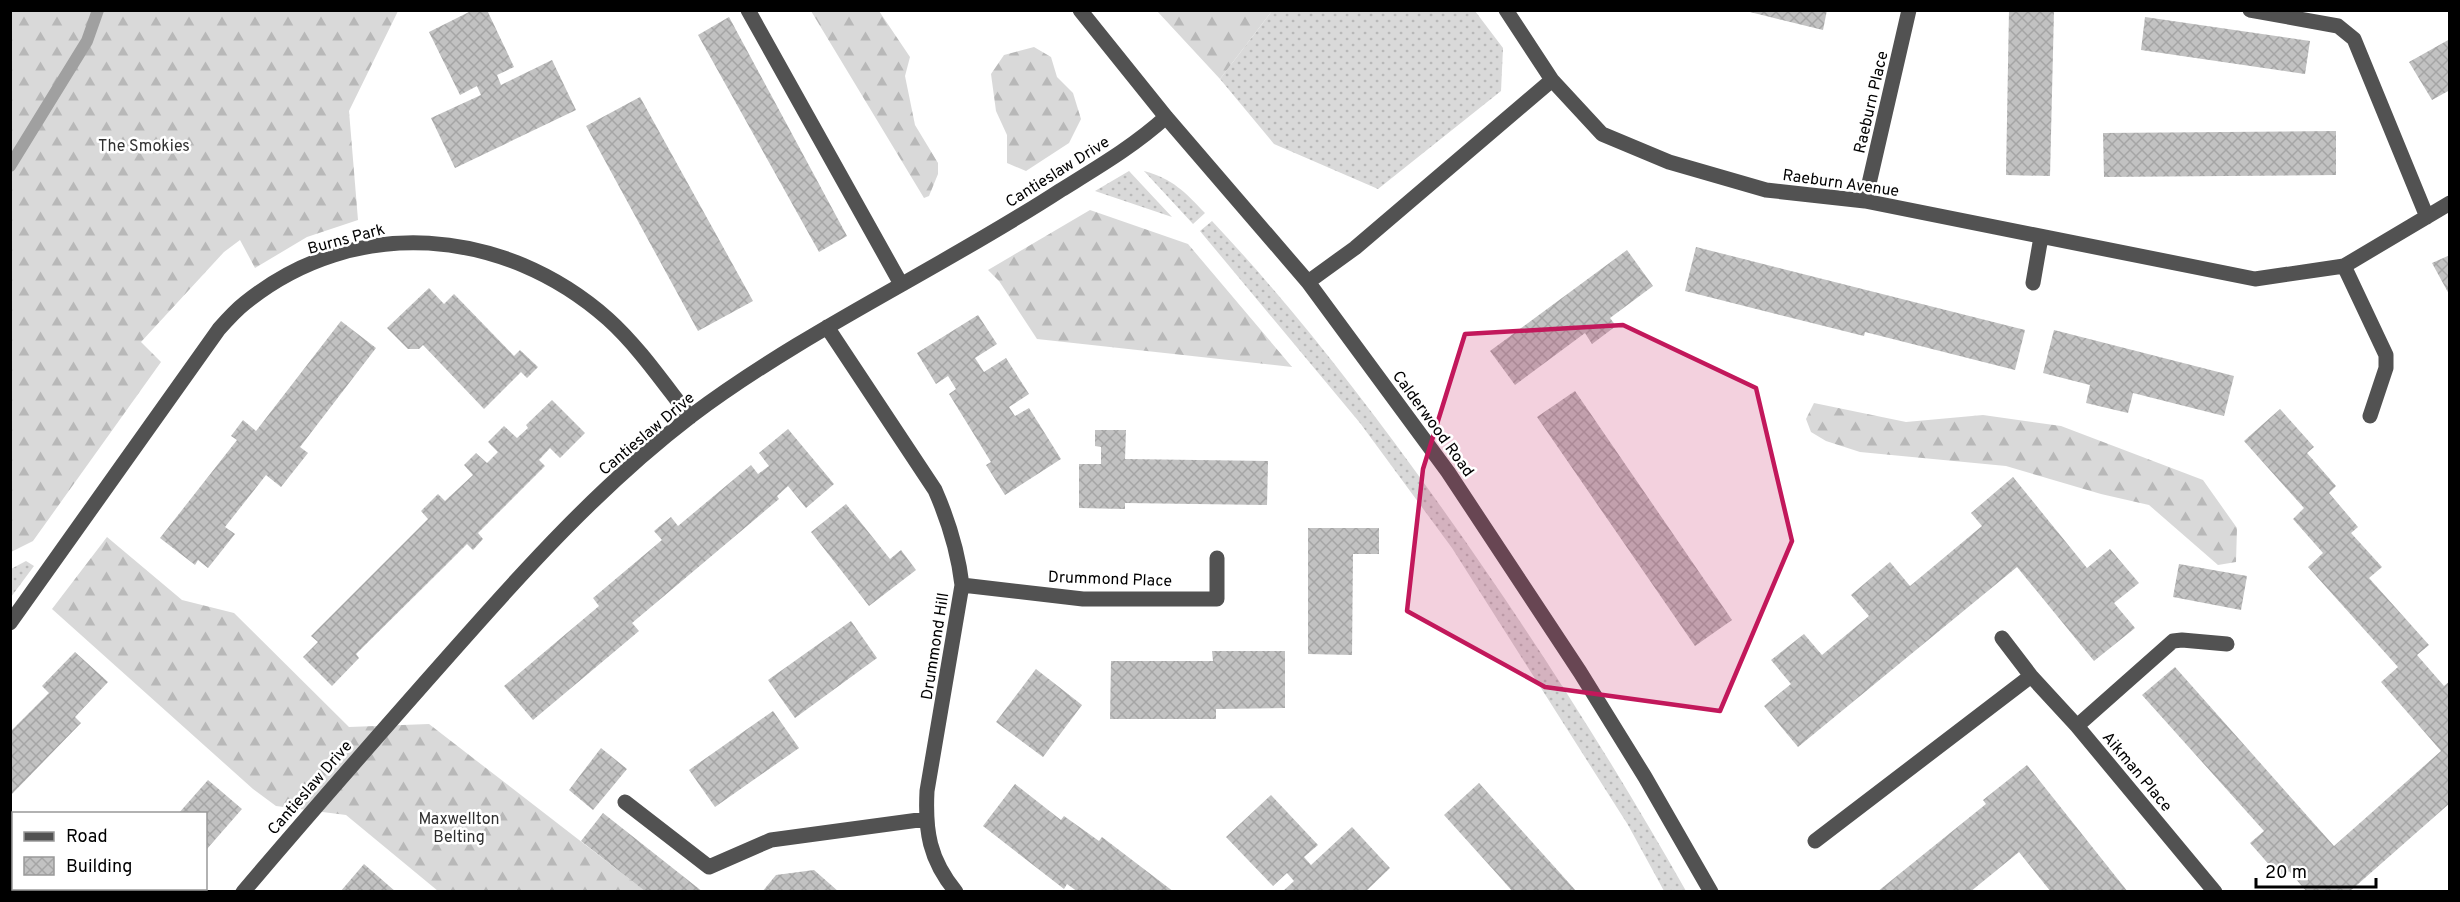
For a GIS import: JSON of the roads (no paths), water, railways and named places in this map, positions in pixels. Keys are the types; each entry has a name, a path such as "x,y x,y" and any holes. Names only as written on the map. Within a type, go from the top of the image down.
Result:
{"street":[{"path":"748,10 901,284"},
{"name":"Calderwood Road","path":"1080,10 1166,117 1308,282 1448,472 1580,672 1712,891"},
{"name":"Raeburn Avenue","path":"1506,10 1552,80 1602,134 1670,162 1766,190 1865,201 2254,279 2344,266 2450,203"},
{"name":"Raeburn Place","path":"1865,201 1909,10"},
{"path":"2250,10 2338,26 2354,39 2427,217"},
{"path":"1308,282 1355,248 1552,80"},
{"name":"Cantieslaw Drive","path":"243,891 530,564 639,459 690,417 758,370 826,327 1047,200 1140,141 1166,117"},
{"path":"2033,283 2041,237"},
{"name":"Burns Park","path":"10,623 219,329 243,304 273,282 317,261 363,248 399,242 427,242 479,250 520,263 569,290 609,320 634,347 690,417"},
{"path":"2344,266 2386,355 2386,368 2370,416"},
{"name":"Drummond Hill","path":"826,327 935,490 954,538 962,585 927,791 926,819 929,843 939,867 956,891"},
{"name":"Drummond Place","path":"962,585 1083,598 1216,599 1217,558"},
{"name":"Aikman Place","path":"2002,638 2031,676 2077,726 2216,891"},
{"path":"2077,726 2173,641 2227,644"},
{"path":"1815,841 2031,676"},
{"path":"625,802 709,867 771,840 926,819"}],"waterway":[{"path":"10,166 87,41 98,10"}],"park label":[{"name":"The Smokies","path":"144,145"},
{"name":"Maxwellton Belting","path":"459,827"}]}
